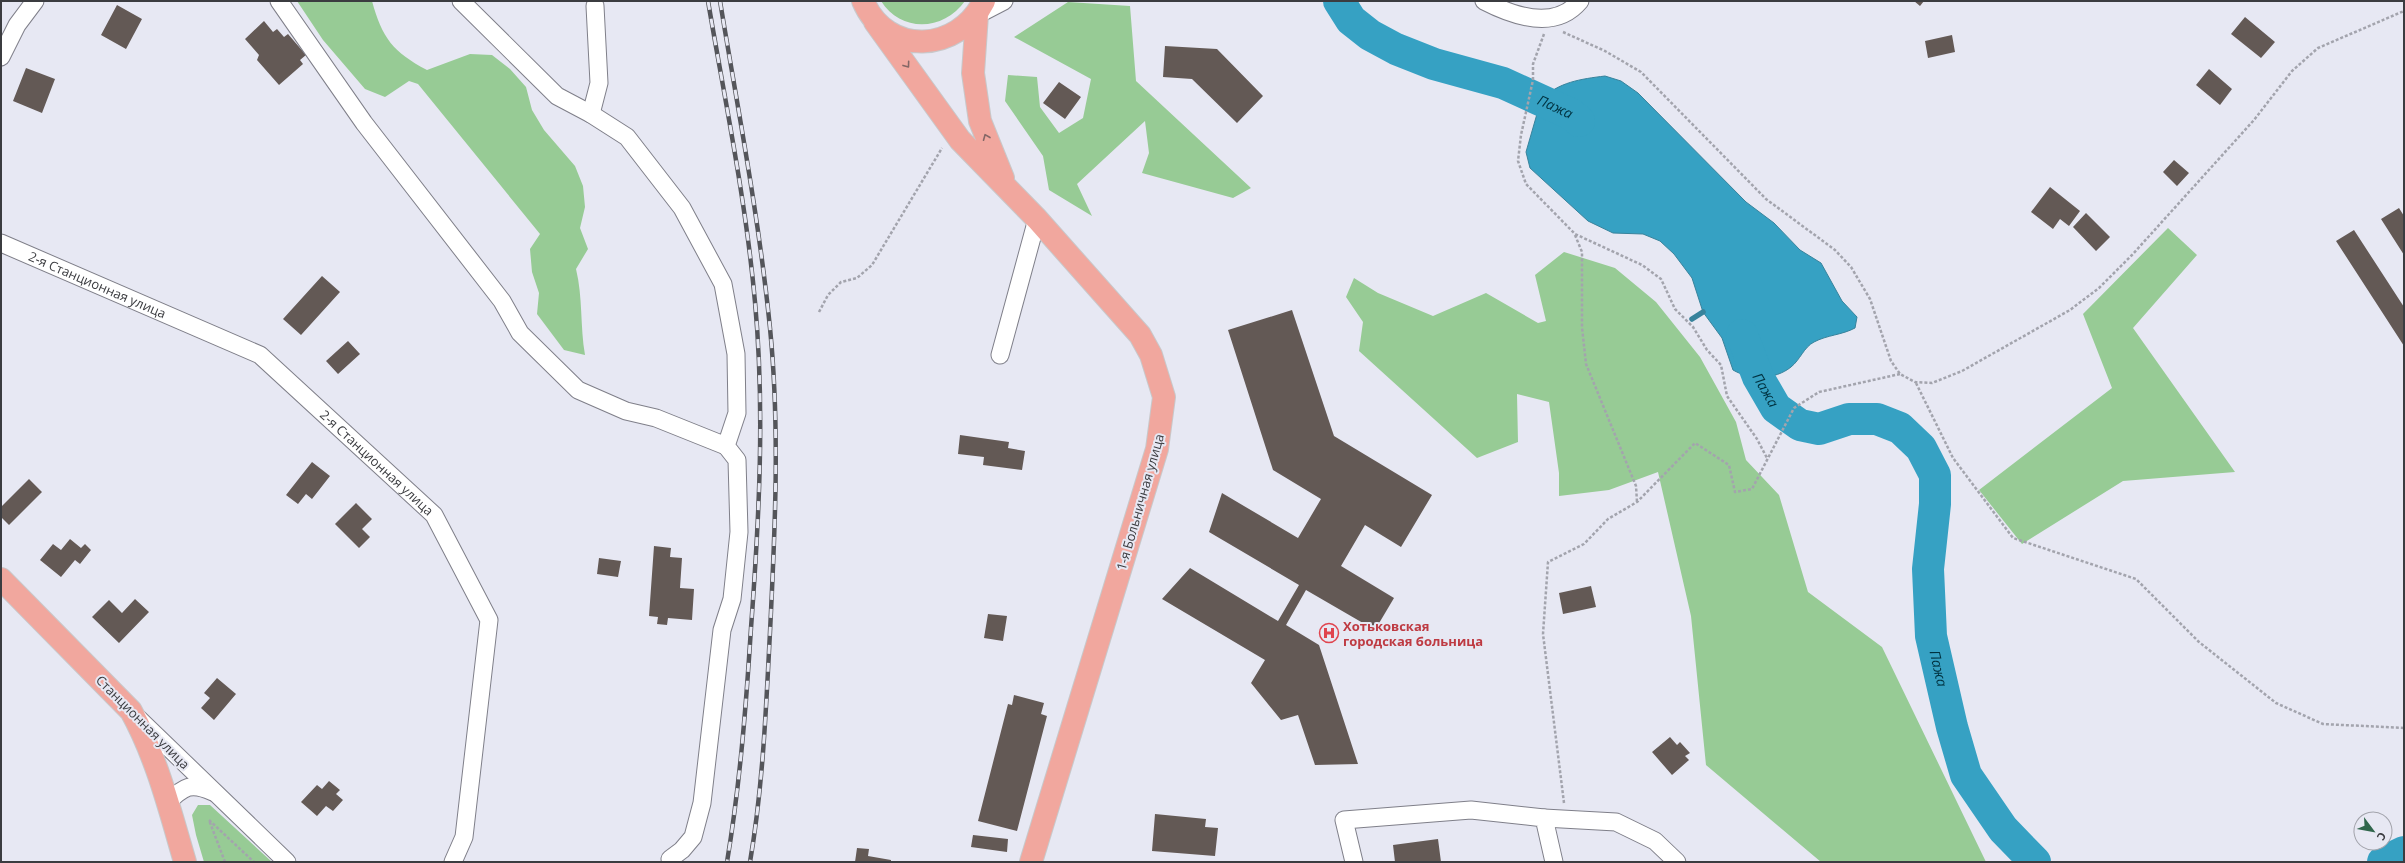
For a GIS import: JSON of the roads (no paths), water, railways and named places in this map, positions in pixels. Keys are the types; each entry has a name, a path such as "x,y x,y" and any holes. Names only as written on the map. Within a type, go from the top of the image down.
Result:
{"main road":[{"path":"865,9 889,32 907,40 926,42 945,38 957,32 980,8"},
{"path":"980,8 973,73 980,121 1006,186"},
{"name":"1-я Больничная улица","path":"865,9 960,140 1006,186 1140,335 1157,369 1164,397 1162,425 1157,449 1030,862"},
{"name":"Станционная улица","path":"1,579 130,711"},
{"path":"130,711 143,733 185,862"}],"street":[{"path":"1,57 17,25 35,1"},
{"path":"279,1 364,123 502,301 520,333 578,390 626,411 656,418 726,446 737,460 738,532 732,599 722,630 702,803 693,837 682,850 670,859"},
{"path":"461,1 557,96 591,114 627,137 682,208 723,284 736,354 737,413 726,446"},
{"path":"980,8 1004,1"},
{"path":"1484,1 1499,9 1532,18 1549,19 1563,14 1580,1"},
{"path":"591,114 599,83 595,6"},
{"path":"1000,355 1036,219"},
{"name":"2-я Станционная улица","path":"1,243 260,355 434,515 490,620 464,837 454,862"},
{"name":"Станционная улица","path":"130,711 287,862"},
{"path":"167,803 180,789 197,785 215,793"},
{"path":"1354,862 1344,820 1471,810 1566,820 1616,822 1655,841 1676,862"},
{"path":"1544,818 1554,862"}],"water":[{"path":"1605,76 1621,81 1638,93 1746,202 1774,223 1800,250 1821,263 1842,301 1857,317 1855,328 1814,342 1807,347 1791,367 1778,374 1755,377 1747,376 1733,370 1722,338 1703,312 1692,278 1674,254 1660,241 1643,234 1613,233 1588,221 1530,168 1526,152 1541,100 1555,89 1570,82"}],"waterway":[{"name":"Пажа","path":"1339,1 1351,20 1370,35 1396,49 1434,64 1503,83 1571,114 1579,121"},
{"path":"1692,319 1703,312"},
{"name":"Пажа","path":"1742,335 1758,377 1776,408 1800,425 1819,429 1849,419 1877,419 1900,428 1921,448 1935,475 1935,504 1928,569 1931,636 1952,727 1966,775 2003,829 2035,862"},
{"name":"Пажа","path":"2383,862 2404,852"}],"railway":[{"path":"708,1 746,226 755,302 760,384 760,465 754,587 742,745 736,804 727,862"},
{"path":"720,1 748,164 760,246 770,328 775,404 775,518 767,690 761,776 750,862"}],"place":[{"name":"Хотьковская городская больница","path":"1329,633"}]}
